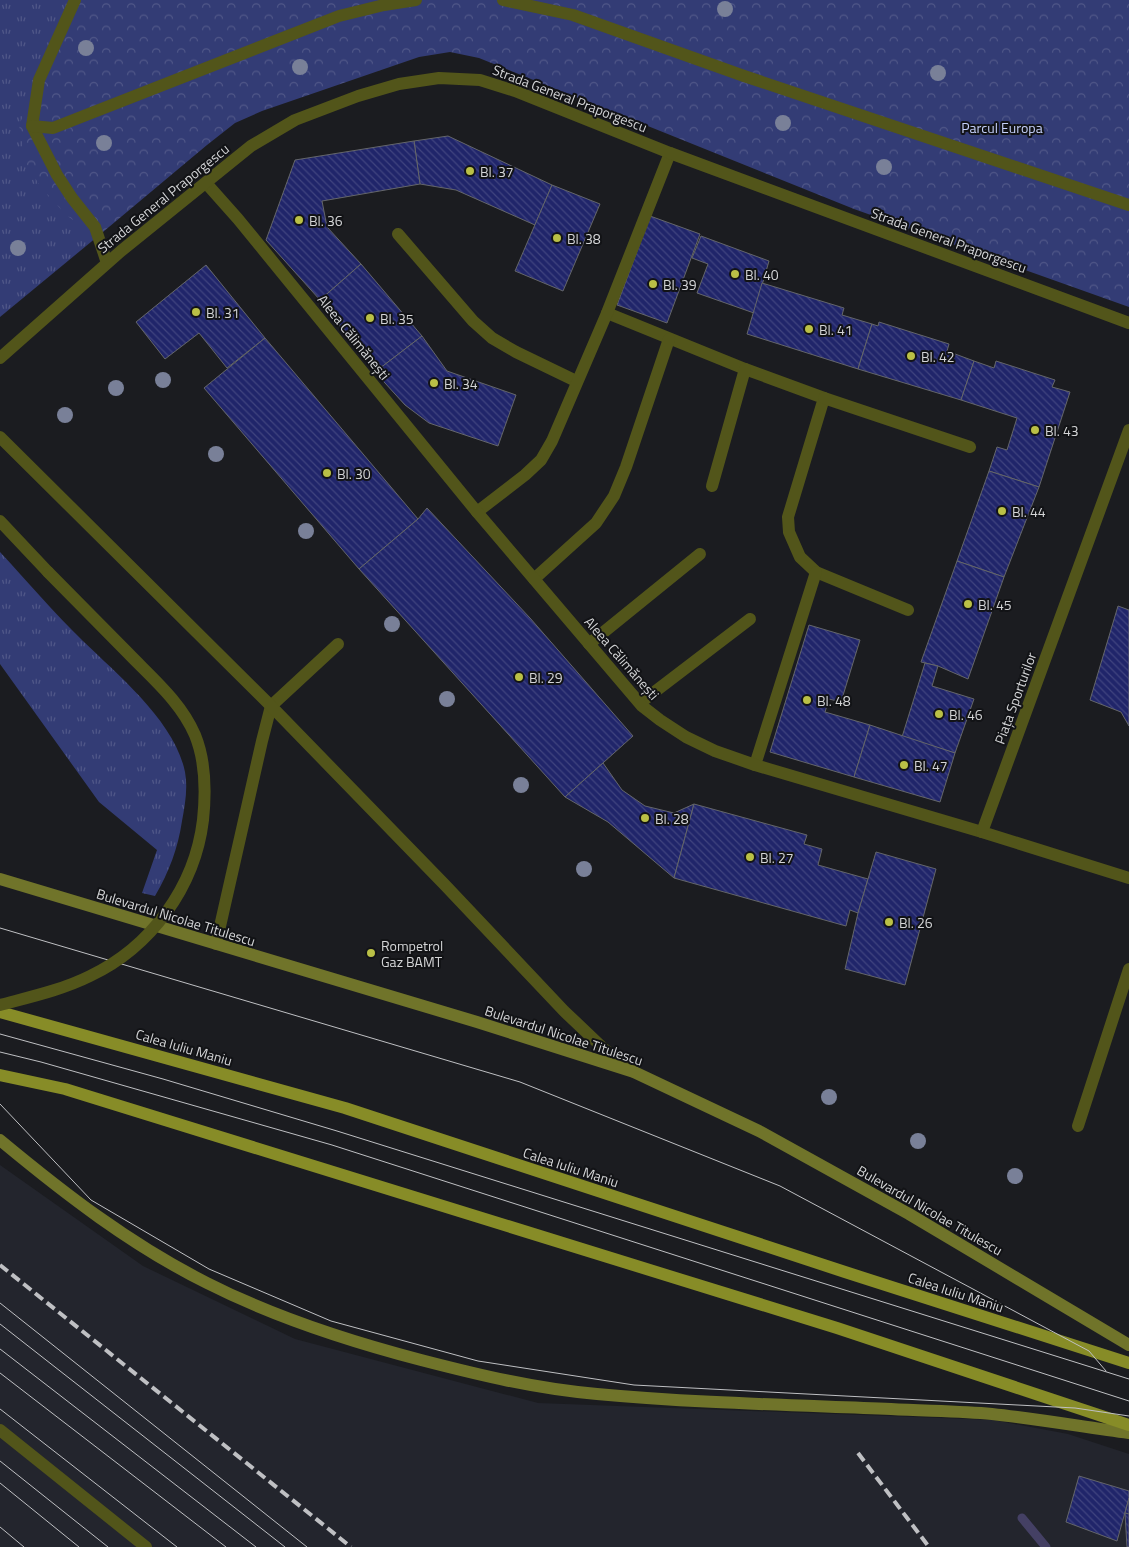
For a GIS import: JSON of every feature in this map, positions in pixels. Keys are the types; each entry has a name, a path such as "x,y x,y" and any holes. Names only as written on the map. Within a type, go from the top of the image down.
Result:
{"main road":[{"name":"Bulevardul Nicolae Titulescu","path":"0,879 477,1022 634,1072 759,1131 901,1209 1129,1345"},
{"name":"Calea Iuliu Maniu","path":"0,1012 345,1108 873,1281 1129,1362"},
{"path":"0,1075 65,1089 837,1328 1129,1425"},
{"path":"0,1140 57,1187 100,1219 145,1248 205,1282 260,1308 370,1346 447,1367 493,1378 595,1394 672,1400 991,1414 1129,1433"}],"street":[{"path":"75,0 39,80 32,126 57,174 72,198 95,227 107,263"},
{"path":"32,126 53,128 339,16 384,5 416,0"},
{"path":"503,0 573,15 744,76 1129,205"},
{"name":"Strada General Praporgescu","path":"0,358 107,263 251,146 295,120 358,96 398,84 439,78 480,80 515,91 670,153 1129,323"},
{"path":"477,512 525,475 541,460 552,441 576,381 607,313 670,153"},
{"name":"Aleea Călimănești","path":"206,183 238,219 477,512 640,703 660,720 686,737 715,751 755,765 982,832"},
{"path":"398,234 473,321 492,338 516,352 576,381"},
{"path":"607,313 745,369 824,398 970,447"},
{"path":"534,579 596,522 614,496 626,467 669,339"},
{"path":"712,486 745,369"},
{"path":"824,398 788,517 789,532 800,557 816,572 908,610"},
{"name":"Piața Sporturilor","path":"982,832 1129,430"},
{"path":"0,436 80,518 271,706 564,1011 604,1048 634,1072"},
{"path":"0,521 180,709 194,734 202,756 205,781 202,831 186,881 176,899 148,934 109,966 90,977 0,1005"},
{"path":"589,644 700,554"},
{"path":"755,765 816,572"},
{"path":"640,703 750,619"},
{"path":"216,944 271,706 338,644"},
{"path":"982,832 1129,878"},
{"path":"1078,1126 1129,969"},
{"path":"0,1430 146,1547"}],"shaded area":[{"path":"0,1165 143,1266 295,1339 538,1403 993,1420 1068,1434 1129,1454 1129,1547 0,1547"}],"green space":[{"path":"0,0 75,0 97,237 0,317"},
{"name":"Parcul Europa","path":"75,0 1129,0 1129,307 854,209 479,58 450,52 419,57 262,111 235,123 97,237 66,215 40,186 26,163 19,125"},
{"path":"0,552 62,620 144,701 170,735 179,753 186,778 184,809 169,869 155,896 142,893 157,850 99,802 0,664"}],"building":[{"name":"Bl. 37","path":"448,136 552,185 535,225 456,190 420,184 414,141"},
{"name":"Bl. 36","path":"414,141 420,184 322,201 327,227 361,264 320,300 266,240 295,160"},
{"name":"Bl. 38","path":"552,185 600,204 563,291 515,271"},
{"name":"Bl. 39","path":"650,216 700,234 667,323 617,305"},
{"name":"Bl. 40","path":"701,236 769,261 754,313 697,293 708,264 692,258"},
{"name":"Bl. 35","path":"361,264 422,336 375,372 320,300"},
{"name":"Bl. 31","path":"206,265 265,338 227,368 199,333 165,359 136,322"},
{"name":"Bl. 41","path":"762,283 844,308 842,315 872,324 858,369 747,334"},
{"name":"Bl. 42","path":"879,322 949,344 947,351 974,361 961,400 858,369 872,324 878,326"},
{"name":"Bl. 34","path":"422,336 447,371 516,395 498,446 429,423 405,405 375,372"},
{"name":"Bl. 30","path":"265,338 418,519 359,569 204,388"},
{"name":"Bl. 43","path":"974,361 994,368 996,361 1055,380 1052,387 1070,392 1039,487 989,471 997,447 1007,450 1017,418 961,400"},
{"name":"Bl. 44","path":"989,471 1039,487 1004,577 957,561"},
{"name":"Bl. 29","path":"427,508 530,618 633,736 565,797 359,569 418,519"},
{"name":"Bl. 45","path":"957,561 1004,577 968,679 938,666 921,662"},
{"path":"1118,606 1129,610 1129,726 1121,712 1090,700"},
{"name":"Bl. 48","path":"809,625 860,640 841,702 829,699 825,712 870,725 854,777 770,752"},
{"name":"Bl. 46","path":"925,663 938,666 932,686 974,699 955,753 902,737"},
{"name":"Bl. 47","path":"870,725 955,753 940,802 854,777"},
{"name":"Bl. 28","path":"603,763 622,790 645,806 674,813 694,804 674,878 608,822 565,797"},
{"name":"Bl. 27","path":"694,804 807,835 804,844 822,849 818,865 868,879 858,913 850,910 846,926 674,878"},
{"name":"Bl. 26","path":"876,852 936,869 905,985 845,969 858,913"},
{"path":"1079,1476 1129,1491 1129,1498 1117,1541 1066,1522"},
{"path":"1129,1498 1129,1514 1125,1513"},
{"path":"1125,1513 1129,1514 1129,1547 1127,1547"}],"waterway":[{"path":"1022,1518 1046,1547"}],"tram line":[{"path":"0,928 520,1082 780,1186 1089,1351 1106,1371"},
{"path":"0,1034 163,1079 337,1131 1129,1379"},
{"path":"0,1052 332,1145 1129,1401"},
{"path":"0,1104 91,1200 209,1269 331,1321 478,1361 634,1385 1075,1408 1129,1416"},
{"path":"0,1303 307,1547"},
{"path":"0,1324 285,1547"},
{"path":"0,1349 256,1547"},
{"path":"0,1373 226,1547"},
{"path":"0,1409 177,1547"},
{"path":"0,1461 108,1547"},
{"path":"0,1483 79,1547"},
{"path":"0,1527 24,1547"}],"railway":[{"path":"0,1265 351,1547"},
{"path":"858,1453 929,1547"}],"place":[{"name":"Bl. 37","path":"470,171"},
{"name":"Bl. 36","path":"299,220"},
{"name":"Bl. 38","path":"557,238"},
{"name":"Bl. 40","path":"735,274"},
{"name":"Bl. 39","path":"653,284"},
{"name":"Bl. 31","path":"196,312"},
{"name":"Bl. 35","path":"370,318"},
{"name":"Bl. 41","path":"809,329"},
{"name":"Bl. 42","path":"911,356"},
{"name":"Bl. 34","path":"434,383"},
{"name":"Bl. 43","path":"1035,430"},
{"name":"Bl. 30","path":"327,473"},
{"name":"Bl. 44","path":"1002,511"},
{"name":"Bl. 45","path":"968,604"},
{"name":"Bl. 29","path":"519,677"},
{"name":"Bl. 48","path":"807,700"},
{"name":"Bl. 46","path":"939,714"},
{"name":"Bl. 47","path":"904,765"},
{"name":"Bl. 28","path":"645,818"},
{"name":"Bl. 27","path":"750,857"},
{"name":"Bl. 26","path":"889,922"},
{"name":"Rompetrol Gaz BAMT","path":"371,953"}]}
